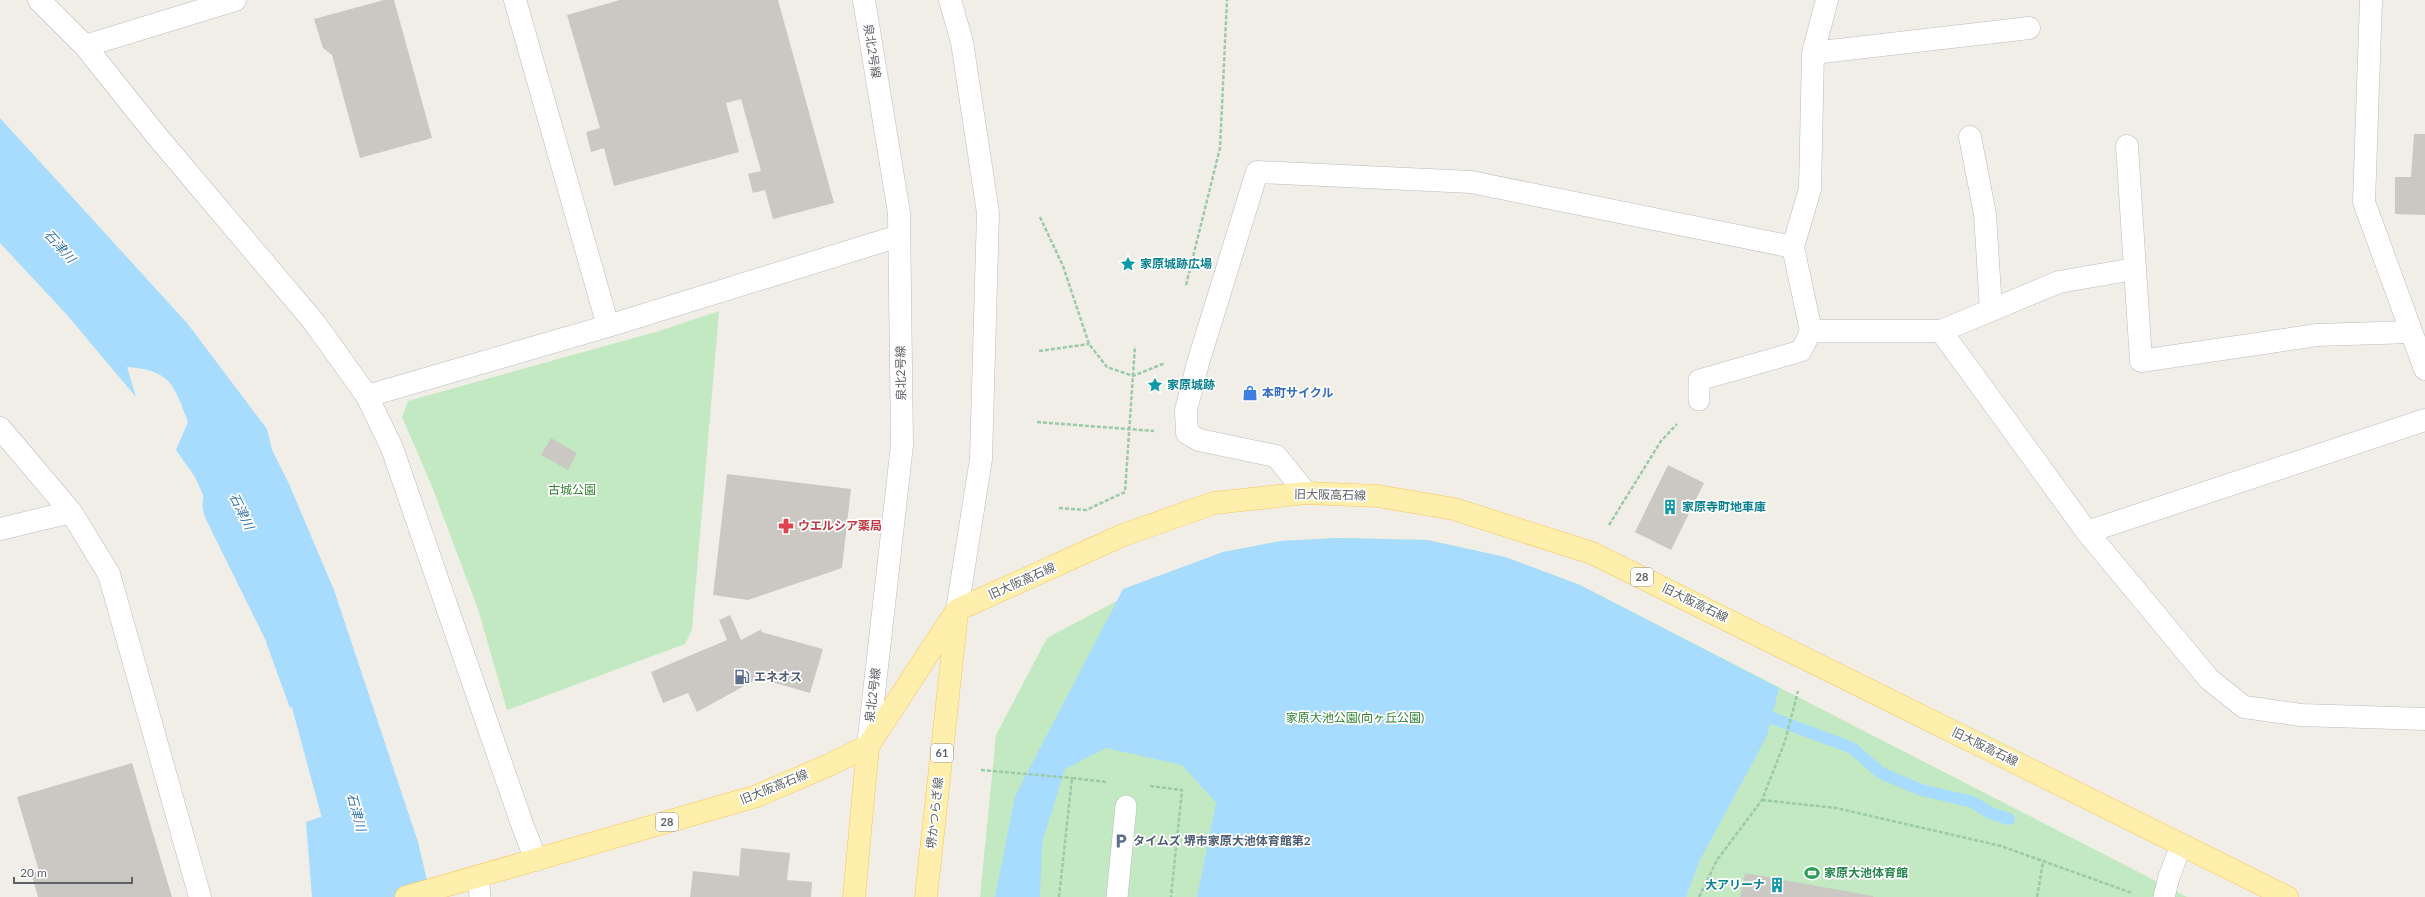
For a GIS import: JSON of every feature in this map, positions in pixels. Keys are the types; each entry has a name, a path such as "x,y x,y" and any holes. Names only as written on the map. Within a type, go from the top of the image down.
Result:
{"main road":[{"name":"旧大阪高石線","path":"957,610 1123,535 1214,503 1306,493 1378,496 1454,509 1592,553 2287,897"},
{"path":"854,897 868,746 957,610"},
{"name":"堺かつらぎ線","path":"926,897 957,610"},
{"name":"旧大阪高石線","path":"406,897 473,885 536,860 757,796 868,746"}],"street":[{"path":"39,0 85,46 156,135 314,322 367,396 392,448 522,824 536,860"},
{"path":"85,46 235,0"},
{"path":"515,0 608,326"},
{"name":"泉北2号線","path":"864,0 899,213 902,445 868,746"},
{"path":"950,0 962,42 988,213 981,459 957,610"},
{"path":"1827,0 1813,53 1810,189 1793,247 1811,330 1941,330 2059,282 2134,269"},
{"path":"2371,0 2364,202 2425,369"},
{"path":"1813,53 2029,28"},
{"path":"1970,137 1985,214 1992,310"},
{"path":"2127,146 2141,361 2317,335 2411,332"},
{"path":"1306,493 1276,456 1199,440 1187,433 1186,410 1198,363 1257,172 1471,182 1793,247"},
{"path":"367,396 608,326 899,236"},
{"path":"1941,330 2087,532 2209,679 2244,706 2301,715 2425,719"},
{"path":"2087,532 2425,420"},
{"path":"0,428 72,512 109,574 200,897"},
{"path":"0,529 72,512"}],"lane":[{"path":"1699,400 1699,380 1801,351 1811,330"},
{"path":"1118,897 1126,806"},
{"path":"2164,897 2169,877 2181,845"}],"path":[{"path":"1184,293 1220,148 1227,0"},
{"path":"1040,217 1063,266 1089,344 1107,367 1133,376 1167,362"},
{"path":"1039,351 1089,344"},
{"path":"1059,508 1086,510 1125,492 1135,346"},
{"path":"1592,553 1661,441 1699,400"},
{"path":"1037,422 1187,433"},
{"path":"1699,897 1717,860 1762,800 1785,741 1799,688"},
{"path":"981,770 1072,778"},
{"path":"1762,800 1836,808 2001,846 2133,894"},
{"path":"2037,897 2044,862"}],"green space":[{"name":"古城公園","path":"719,311 692,629 685,644 507,710 478,609 431,484 402,417 408,401 659,331"},
{"name":"家原大池公園(向ヶ丘公園)","path":"1338,538 1427,540 1505,557 1580,585 2187,897 980,897 996,735 1047,638 1128,595 1223,552 1281,541"}],"water":[{"path":"0,118 187,323 267,429 272,450 289,484 334,590 418,842 431,897 312,897 306,822 358,804 367,792 357,785 335,702 320,690 290,708 266,642 299,621 284,592 245,589 195,477 176,450 188,422 179,398 169,382 162,376 153,372 127,367 136,397 67,315 0,243"},
{"name":"家原大池公園(向ヶ丘公園)","path":"1338,538 1427,540 1505,557 1580,585 1779,688 1767,736 1699,862 1686,897 1197,897 1216,803 1182,765 1106,748 1065,769 1042,843 1040,897 995,897 1015,796 1123,589 1223,552 1281,541"}],"building":[{"path":"384,0 394,0 432,138 360,158 332,55 323,48 314,19"},
{"path":"620,0 778,0 834,203 773,219 765,190 753,193 748,174 761,171 741,99 726,103 739,152 614,186 604,148 591,152 586,132 600,128 567,15"},
{"path":"2414,134 2425,134 2425,215 2395,214 2395,177 2411,177"},
{"path":"551,438 577,453 568,470 541,455"},
{"name":"家原寺町地車庫","path":"1668,465 1704,483 1671,550 1635,532"},
{"path":"727,474 851,489 842,568 748,600 713,595"},
{"path":"730,615 741,640 762,629 761,632 823,649 810,693 754,677 755,680 697,712 688,693 663,703 651,672 727,640 719,620"},
{"path":"132,763 172,897 38,897 31,873 39,871 17,797"},
{"path":"741,848 790,853 787,880 812,882 811,897 690,897 693,871 739,876"},
{"name":"大アリーナ","path":"1745,873 1873,896 1873,897 1740,897"}],"waterway":[{"name":"石津川","path":"238,504 317,664 380,897"},
{"path":"1772,718 1852,748 1881,773 1921,790 1973,802 1990,813 2009,819"}],"place":[{"name":"家原城跡広場","path":"1128,264"},
{"name":"家原城跡","path":"1155,385"},
{"name":"本町サイクル","path":"1250,393"},
{"name":"家原寺町地車庫","path":"1670,507"},
{"name":"ウエルシア薬局","path":"786,526"},
{"name":"エネオス","path":"742,677"},
{"name":"タイムズ 堺市家原大池体育館第2","path":"1121,841"},
{"name":"家原大池体育館","path":"1812,873"},
{"name":"大アリーナ","path":"1777,885"}]}
